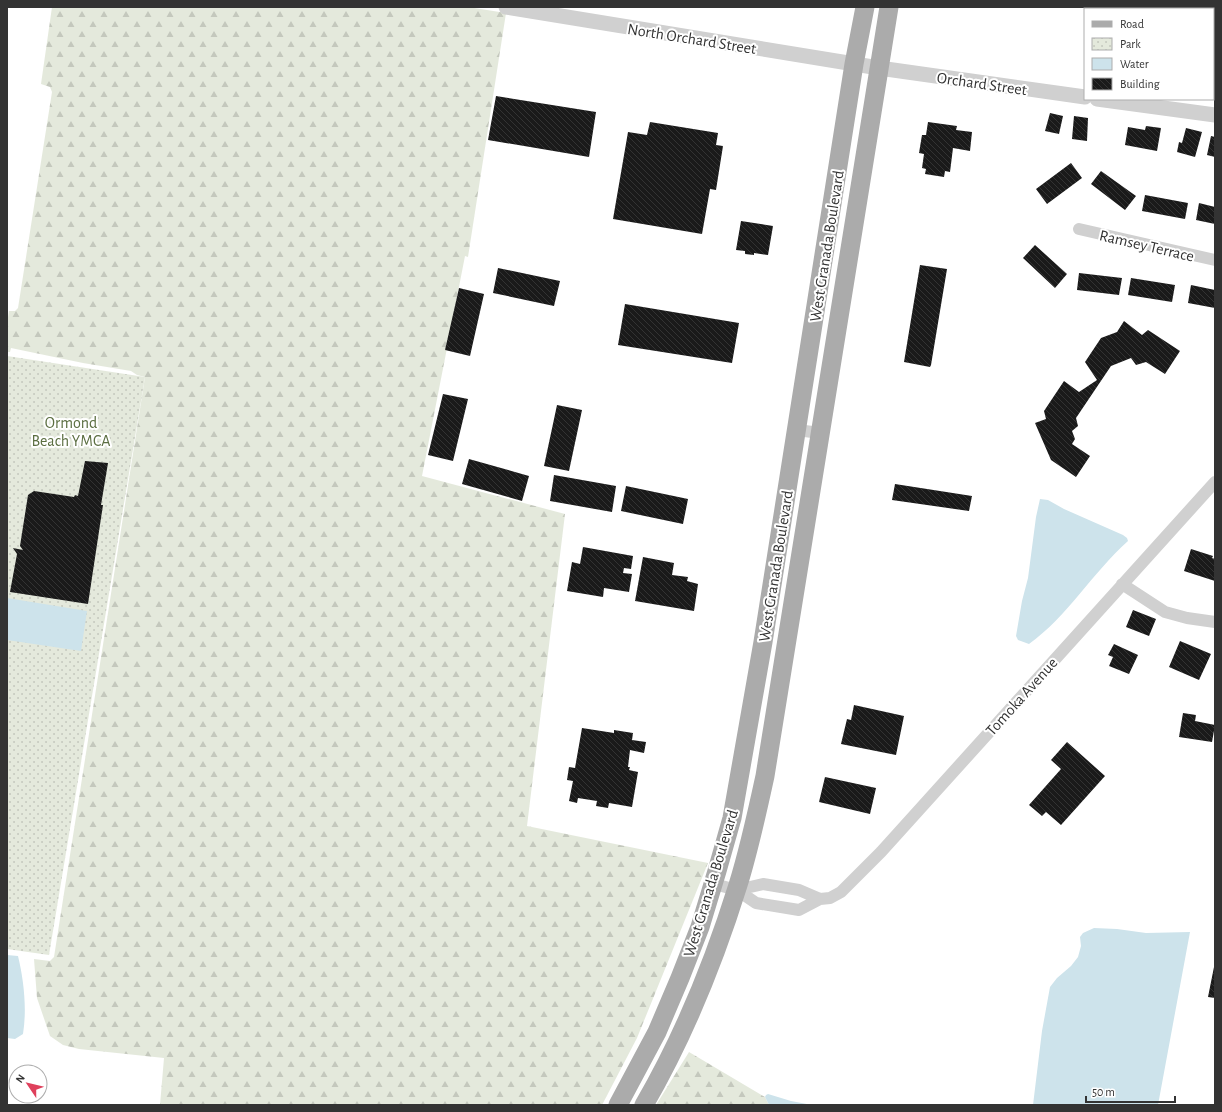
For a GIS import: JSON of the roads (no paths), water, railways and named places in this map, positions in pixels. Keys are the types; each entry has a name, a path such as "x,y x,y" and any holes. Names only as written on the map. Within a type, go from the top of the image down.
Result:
{"main road":[{"name":"West Granada Boulevard","path":"618,1105 657,1032 680,978 700,927 714,884 732,818 742,767 797,430 854,64 865,7"},
{"name":"West Granada Boulevard","path":"644,1105 680,1036 722,936 737,890 752,835 765,776 889,7"}],"street":[{"name":"North Orchard Street","path":"506,7 878,68"},
{"name":"Orchard Street","path":"878,68 1084,97"},
{"path":"1104,100 1215,116"},
{"name":"Ramsey Terrace","path":"1079,229 1215,260"},
{"path":"797,430 820,433"},
{"name":"Tomoka Avenue","path":"714,884 737,890 756,903 799,910 820,899 830,898 841,892 881,852 1215,482"},
{"path":"1122,584 1165,612 1187,618 1215,622"},
{"name":"Tomoka Avenue","path":"737,890 763,884 800,890 820,899"}],"water":[{"path":"1040,499 1048,500 1064,509 1123,535 1128,541 1103,566 1056,621 1029,644 1018,640 1016,636 1022,601 1028,578 1036,517"},
{"path":"7,598 87,611 81,651 7,640"},
{"path":"1094,928 1117,929 1146,933 1190,932 1158,1105 1033,1105 1042,1031 1050,987 1078,957 1081,946 1080,937 1083,933"},
{"path":"7,955 18,956 24,995 25,1015 23,1034 15,1039 7,1038"},
{"path":"768,1094 791,1101 812,1105 769,1105 765,1097"}],"park label":[{"name":"Ormond Beach YMCA","path":"71,431"}]}
